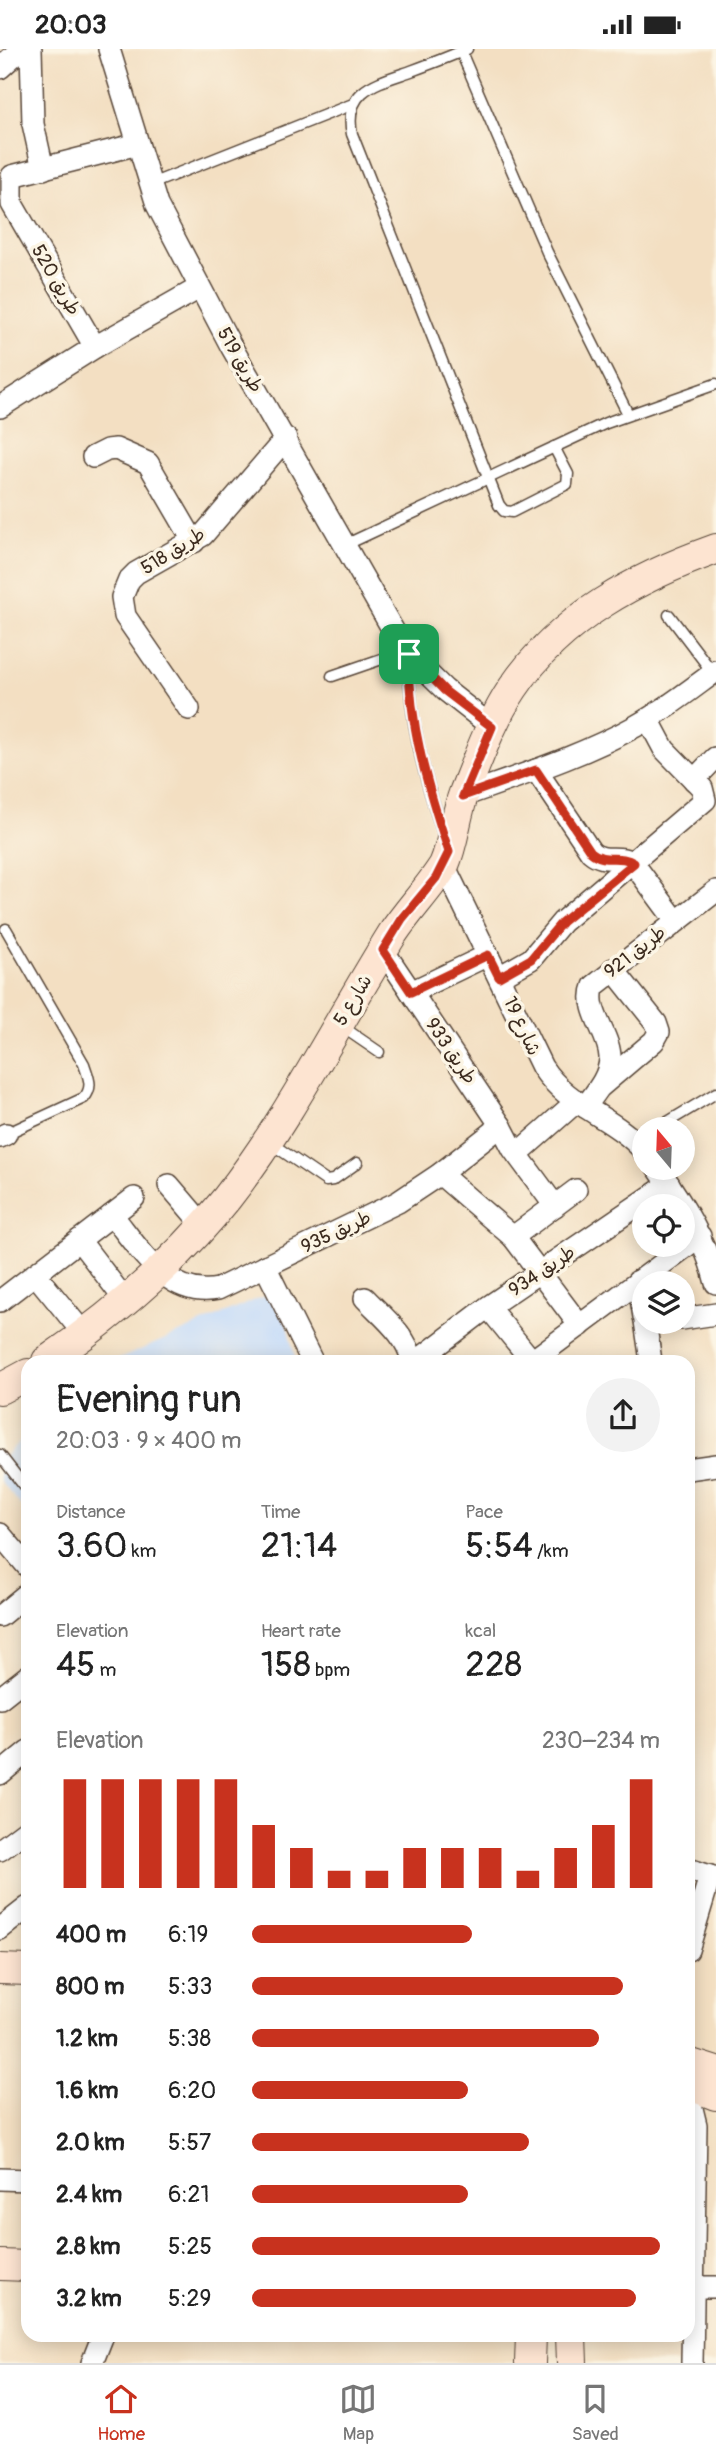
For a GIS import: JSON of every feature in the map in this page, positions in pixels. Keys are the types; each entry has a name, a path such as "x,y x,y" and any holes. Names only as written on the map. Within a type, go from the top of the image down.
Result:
{"street":[{"path":"0,68 21,49"},
{"path":"31,49 33,124 43,169"},
{"name":"طريق 519","path":"109,49 157,205 199,288 407,652 445,691 492,727"},
{"name":"طريق 520","path":"95,347 12,204 6,178 138,144"},
{"path":"0,407 95,347 199,288"},
{"name":"طريق 518","path":"189,709 125,616 122,597 125,588 136,573 194,542 219,519 286,438"},
{"path":"93,457 116,449 148,463 194,542"},
{"name":"شارع 5","path":"55,1355 158,1272 203,1226 267,1140 402,919 436,878 447,859 463,796 492,727 514,686 532,664 554,640 607,597 668,566 716,549"},
{"path":"463,796 592,748 648,719 715,672"},
{"path":"499,977 531,959 562,922 703,803 705,792 664,750 648,719"},
{"path":"694,780 715,758"},
{"path":"536,770 591,852 600,859 623,857 634,863 676,921"},
{"name":"شارع 19","path":"447,859 488,955 551,1081 580,1105 632,1136"},
{"name":"طريق 921","path":"580,1105 600,1086 610,1059 591,996 597,981 716,891"},
{"name":"طريق 933","path":"383,950 517,1154 555,1206"},
{"path":"411,992 488,955"},
{"path":"600,1086 654,1041 659,1032 656,1023 613,969"},
{"path":"517,1154 580,1105"},
{"name":"طريق 935","path":"158,1272 191,1290 205,1292 218,1289 383,1210 440,1174 500,1126"},
{"path":"440,1174 513,1237 580,1326"},
{"name":"طريق 934","path":"425,1355 488,1307 540,1273 658,1180"},
{"path":"665,1180 700,1236 716,1283"},
{"path":"169,1185 203,1226"},
{"path":"513,1237 576,1190"},
{"path":"0,1301 134,1198"},
{"path":"112,1215 158,1272"},
{"path":"652,1271 700,1236"},
{"path":"79,1240 125,1300"},
{"path":"265,1266 309,1355"},
{"path":"35,1274 84,1334"},
{"path":"540,1355 632,1286"},
{"path":"365,1298 407,1344 410,1355"},
{"path":"488,1307 527,1355"},
{"path":"695,1317 716,1314"},
{"path":"647,1334 650,1355"},
{"path":"0,1389 21,1378"},
{"path":"695,1468 716,1465"},
{"path":"1,1538 21,1559"},
{"path":"0,1616 21,1599"},
{"path":"0,1698 21,1682"},
{"path":"0,1774 21,1757"},
{"path":"0,1850 21,1834"},
{"path":"695,1871 713,1877 695,1930"},
{"path":"0,1929 21,1912"},
{"path":"0,1969 21,1970"},
{"path":"695,2065 716,2072"},
{"path":"695,2087 716,2095"},
{"path":"696,2126 716,2105"},
{"path":"695,2122 706,2154 695,2258"},
{"path":"0,2179 21,2180"},
{"path":"0,2265 21,2266"},
{"path":"695,2287 716,2287"},
{"path":"92,2363 100,2342"},
{"path":"530,2363 531,2342"},
{"path":"571,2342 572,2363"},
{"path":"692,2342 692,2363"}],"lane":[{"path":"554,447 568,474 567,484 512,512 501,509 352,134 350,114 353,104 358,96 374,84 464,50 542,240 628,414"},
{"path":"151,184 353,104"},
{"path":"345,545 628,414 716,384"},
{"path":"669,615 715,672"},
{"path":"332,676 407,652"},
{"name":"طريق 519","path":"407,652 408,680 418,740 447,859"},
{"path":"3,1136 84,1098 90,1085 84,1064 6,929"},
{"path":"339,1024 379,1052"},
{"path":"676,1117 716,1093"},
{"path":"267,1140 326,1181 333,1180 356,1163"},
{"path":"0,1455 21,1482"}],"shaded area":[{"path":"278,1290 294,1355 129,1355"},
{"path":"21,1440 21,1506 0,1480 0,1461"}],"route":[{"path":"409,654 445,691 492,727 463,796 536,770 591,852 600,859 623,857 634,863 562,922 537,954 524,964 499,977 488,955 411,992 383,950 402,919 436,878 449,852 437,817 418,740 408,680 409,654"}]}
